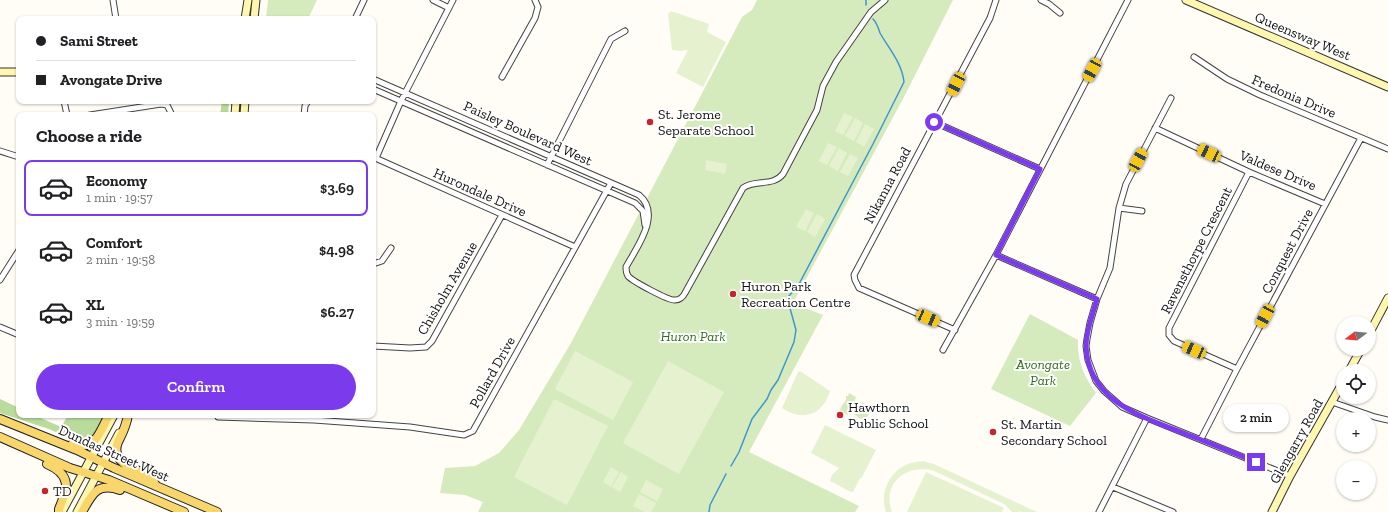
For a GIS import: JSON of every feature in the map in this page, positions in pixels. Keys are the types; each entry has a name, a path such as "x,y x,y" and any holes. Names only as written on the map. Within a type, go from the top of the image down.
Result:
{"main road":[{"path":"28,430 35,429 80,446 85,446 91,444 95,440 107,418"},
{"path":"127,418 126,426 117,446 119,458 124,465 151,476 156,486"},
{"name":"Dundas Street West","path":"0,419 77,450 103,463 217,512"},
{"name":"Dundas Street West","path":"0,437 184,512"},
{"path":"24,448 27,455 52,466 64,476 66,490 59,509 61,512"},
{"path":"82,512 93,493 104,487 112,487 127,493 134,491"}],"street":[{"path":"112,0 115,16"},
{"path":"245,16 248,0"},
{"path":"254,16 256,0"},
{"path":"356,16 364,0"},
{"path":"433,0 449,8"},
{"path":"376,156 401,101 453,0"},
{"path":"502,77 535,18 538,7 535,0"},
{"name":"Paisley Boulevard West","path":"376,80 636,194 644,201 648,208 649,215 646,228 626,267 628,276 668,299 674,300 680,299 685,293 742,188 748,185 776,180 783,174 818,108 823,86 836,62 870,12 885,0"},
{"name":"Nikanna Road","path":"955,330 859,288 854,275 990,18 996,0"},
{"path":"1041,0 1049,4 1060,13"},
{"path":"944,350 996,255 1128,0"},
{"name":"Queensway West","path":"1186,0 1388,87"},
{"path":"547,165 611,39 625,31"},
{"name":"Fredonia Drive","path":"1194,57 1227,79 1260,95 1388,149"},
{"path":"0,72 16,72"},
{"name":"Paisley Boulevard West","path":"376,90 607,191 624,197 638,205 644,215 646,228"},
{"path":"1171,98 1126,184 1119,208 1110,268 1097,299 1090,323 1086,346 1088,360 1093,376 1104,391 1115,402 1147,418 1290,476"},
{"path":"109,112 161,104 168,105 171,112"},
{"path":"934,122 1040,169"},
{"name":"Valdese Drive","path":"1155,128 1249,172 1325,204"},
{"name":"Conquest Drive","path":"1201,439 1361,138"},
{"path":"0,151 16,156"},
{"name":"Hurondale Drive","path":"376,158 575,247"},
{"name":"Ravensthorpe Crescent","path":"1237,369 1174,341 1169,335 1169,328 1249,172"},
{"name":"Pollard Drive","path":"324,418 410,427 464,435 473,431 611,184"},
{"path":"1119,208 1142,211"},
{"name":"Chisholm Avenue","path":"376,346 410,348 426,347 432,341 502,215"},
{"path":"376,263 382,261 391,248"},
{"path":"0,280 16,255"},
{"path":"996,255 1097,299"},
{"path":"1376,321 1388,298"},
{"path":"0,327 16,334"},
{"name":"Glengarry Road","path":"1272,512 1290,476 1336,395"},
{"path":"1332,402 1388,420"},
{"path":"61,512 112,418"},
{"path":"77,512 126,418"},
{"path":"1099,512 1147,418"},
{"path":"1112,487 1173,512"}],"green space":[{"path":"268,0 317,0 309,16 266,16"},
{"name":"Huron Park","path":"757,0 953,0 904,97 793,303 823,315 749,452 859,506 855,512 478,512 483,502 465,495 440,493 445,468 475,466 499,453 519,430 571,343 742,17 752,10"},
{"path":"671,11 709,24 707,32 726,42 703,87 676,73 688,50 672,50 668,14"},
{"path":"222,104 229,104 228,112 220,112"},
{"path":"844,113 853,117 843,135 835,131"},
{"path":"855,118 863,123 854,141 845,136"},
{"path":"865,124 874,129 864,147 856,142"},
{"path":"828,143 837,147 827,165 819,161"},
{"path":"839,148 847,153 838,171 829,166"},
{"path":"850,154 858,158 848,176 840,172"},
{"path":"706,160 727,164 725,174 705,170"},
{"path":"806,209 814,213 805,231 796,227"},
{"path":"817,214 825,219 815,237 807,232"},
{"name":"Avongate Park","path":"1030,314 1078,340 1082,368 1096,393 1070,426 991,389"},
{"path":"575,351 633,382 613,420 555,389"},
{"path":"668,361 724,392 679,474 623,443"},
{"path":"800,371 830,391 822,406 811,414 797,415 782,408 798,372"},
{"path":"849,393 856,397 852,405 852,410 848,415 840,411 846,400 846,396 848,396"},
{"path":"0,399 16,407 16,418 41,418 61,427 66,418 103,418 92,437 88,440 80,442 49,429 0,413"},
{"path":"554,399 608,426 567,505 514,477"},
{"path":"863,403 867,405 870,412 867,417 861,419 853,412 857,405"},
{"path":"825,425 876,450 853,492 830,481 832,475 839,468 811,453"},
{"path":"923,461 934,464 1037,512 1012,512 1004,504 932,470 922,469 904,474 898,479 893,485 890,493 892,512 886,512 884,506 884,493 892,476 904,466"},
{"path":"611,467 619,472 611,487 603,482"},
{"path":"621,472 628,477 620,492 612,487"},
{"path":"926,472 1004,508 1002,512 907,512"},
{"path":"646,480 663,489 657,501 640,492"},
{"path":"639,494 656,503 651,512 645,512 633,506"}],"waterway":[{"path":"866,0 866,5"},
{"path":"731,466 739,452 752,419 767,399 778,380 794,342 796,330 788,297 798,286 904,82 898,62 873,19"},
{"path":"709,512 710,505 726,474"}],"place":[{"name":"St. Jerome Separate School","path":"650,122"},
{"name":"Huron Park Recreation Centre","path":"733,294"},
{"name":"Hawthorn Public School","path":"840,415"},
{"name":"St. Martin Secondary School","path":"993,432"},
{"name":"TD","path":"45,491"}],"route":[{"path":"934,122 1040,169 996,255 1097,299 1090,323 1086,346 1088,360 1093,376 1104,391 1115,402 1147,418 1256,462"}]}
